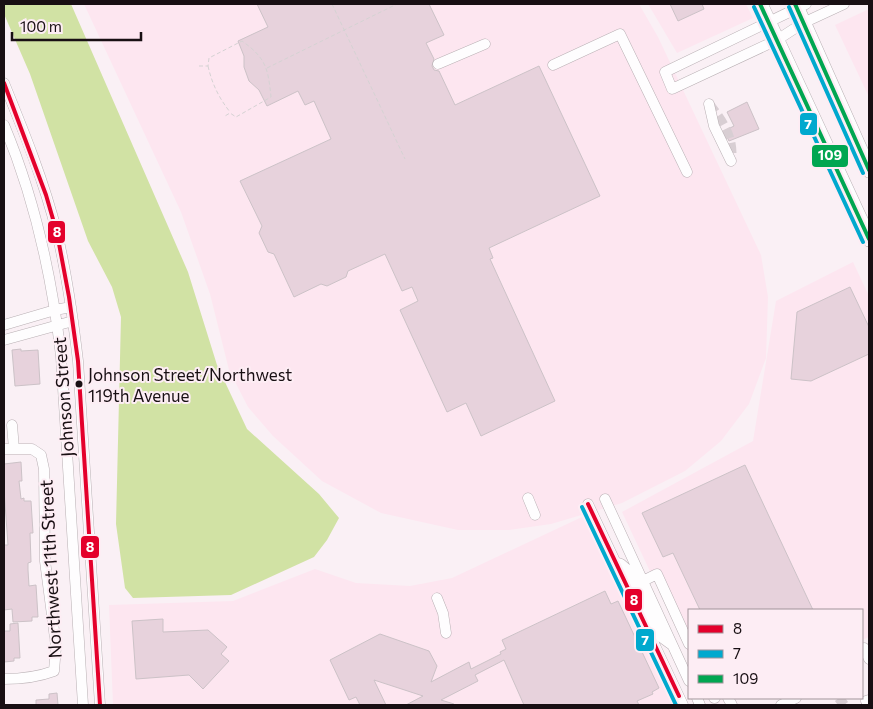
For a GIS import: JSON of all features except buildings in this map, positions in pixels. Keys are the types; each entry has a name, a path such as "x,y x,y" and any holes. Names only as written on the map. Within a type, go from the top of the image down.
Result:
{"highway":[{"path":"760,4 869,238"},
{"path":"799,5 803,23 869,170"}],"street":[{"path":"799,5 769,22 665,72 672,89 777,40 803,23 844,4"},
{"path":"552,65 620,34 687,172"},
{"path":"438,64 485,44"},
{"name":"Johnson Street","path":"4,83 40,174 57,233 71,307 78,361 100,705"},
{"path":"709,104 714,126 731,161"},
{"name":"Johnson Street","path":"4,125 23,177 37,224 58,326 82,705"},
{"path":"4,325 71,307"},
{"path":"4,340 73,321"},
{"path":"9,449 12,425"},
{"name":"Northwest 11th Street","path":"4,679 43,675 54,671 56,646 45,561 44,469 41,455 32,450 9,449"},
{"path":"528,498 535,515"},
{"path":"605,499 635,584 683,705"},
{"path":"588,504 615,562 635,584 656,630 661,637 673,646 688,679"},
{"path":"635,584 657,574 688,642"},
{"path":"437,598 443,613 446,633"},
{"path":"864,648 869,659"},
{"path":"781,705 793,701"}],"path":[{"path":"332,4 405,159"},
{"path":"266,68 397,4"},
{"path":"242,41 262,59 266,68 271,97 236,117 230,113 216,91 208,66 209,58 242,41"},
{"path":"199,66 208,66"},
{"path":"225,116 230,113"}],"shaded area":[{"path":"4,4 71,4 188,272 217,365 247,429 319,494 339,518 327,540 314,557 231,595 133,598 125,588 116,524 121,317 112,287 88,241 30,74 4,14"},
{"path":"84,4 639,4 658,37 761,255 768,297 766,358 749,404 721,441 685,471 622,503 551,524 509,530 458,530 381,513 322,481 273,436 248,407 229,370 210,294 181,212"},
{"path":"648,4 746,4 753,18 677,53"},
{"path":"869,9 869,97 835,25"},
{"path":"853,262 869,296 869,637 863,640 863,609 688,609 688,652 622,512 753,441 776,301"},
{"path":"582,517 589,520 676,705 113,705 109,605 233,601 315,569 356,583 410,586 452,578"}],"tunnel":[{"path":"709,104 719,117 729,138 731,161"},
{"path":"840,699 844,705"}],"transit line":[{"name":"109","path":"760,4 869,239"},
{"name":"109","path":"795,4 869,170"},
{"name":"7","path":"754,7 863,242"},
{"name":"7","path":"789,7 863,173"},
{"name":"8","path":"4,83 46,195 57,233 69,297 78,361 100,705"},
{"name":"8","path":"588,504 679,696"},
{"name":"7","path":"582,507 676,705"}],"place":[{"name":"Johnson Street/Northwest 119th Avenue","path":"79,384"}]}
